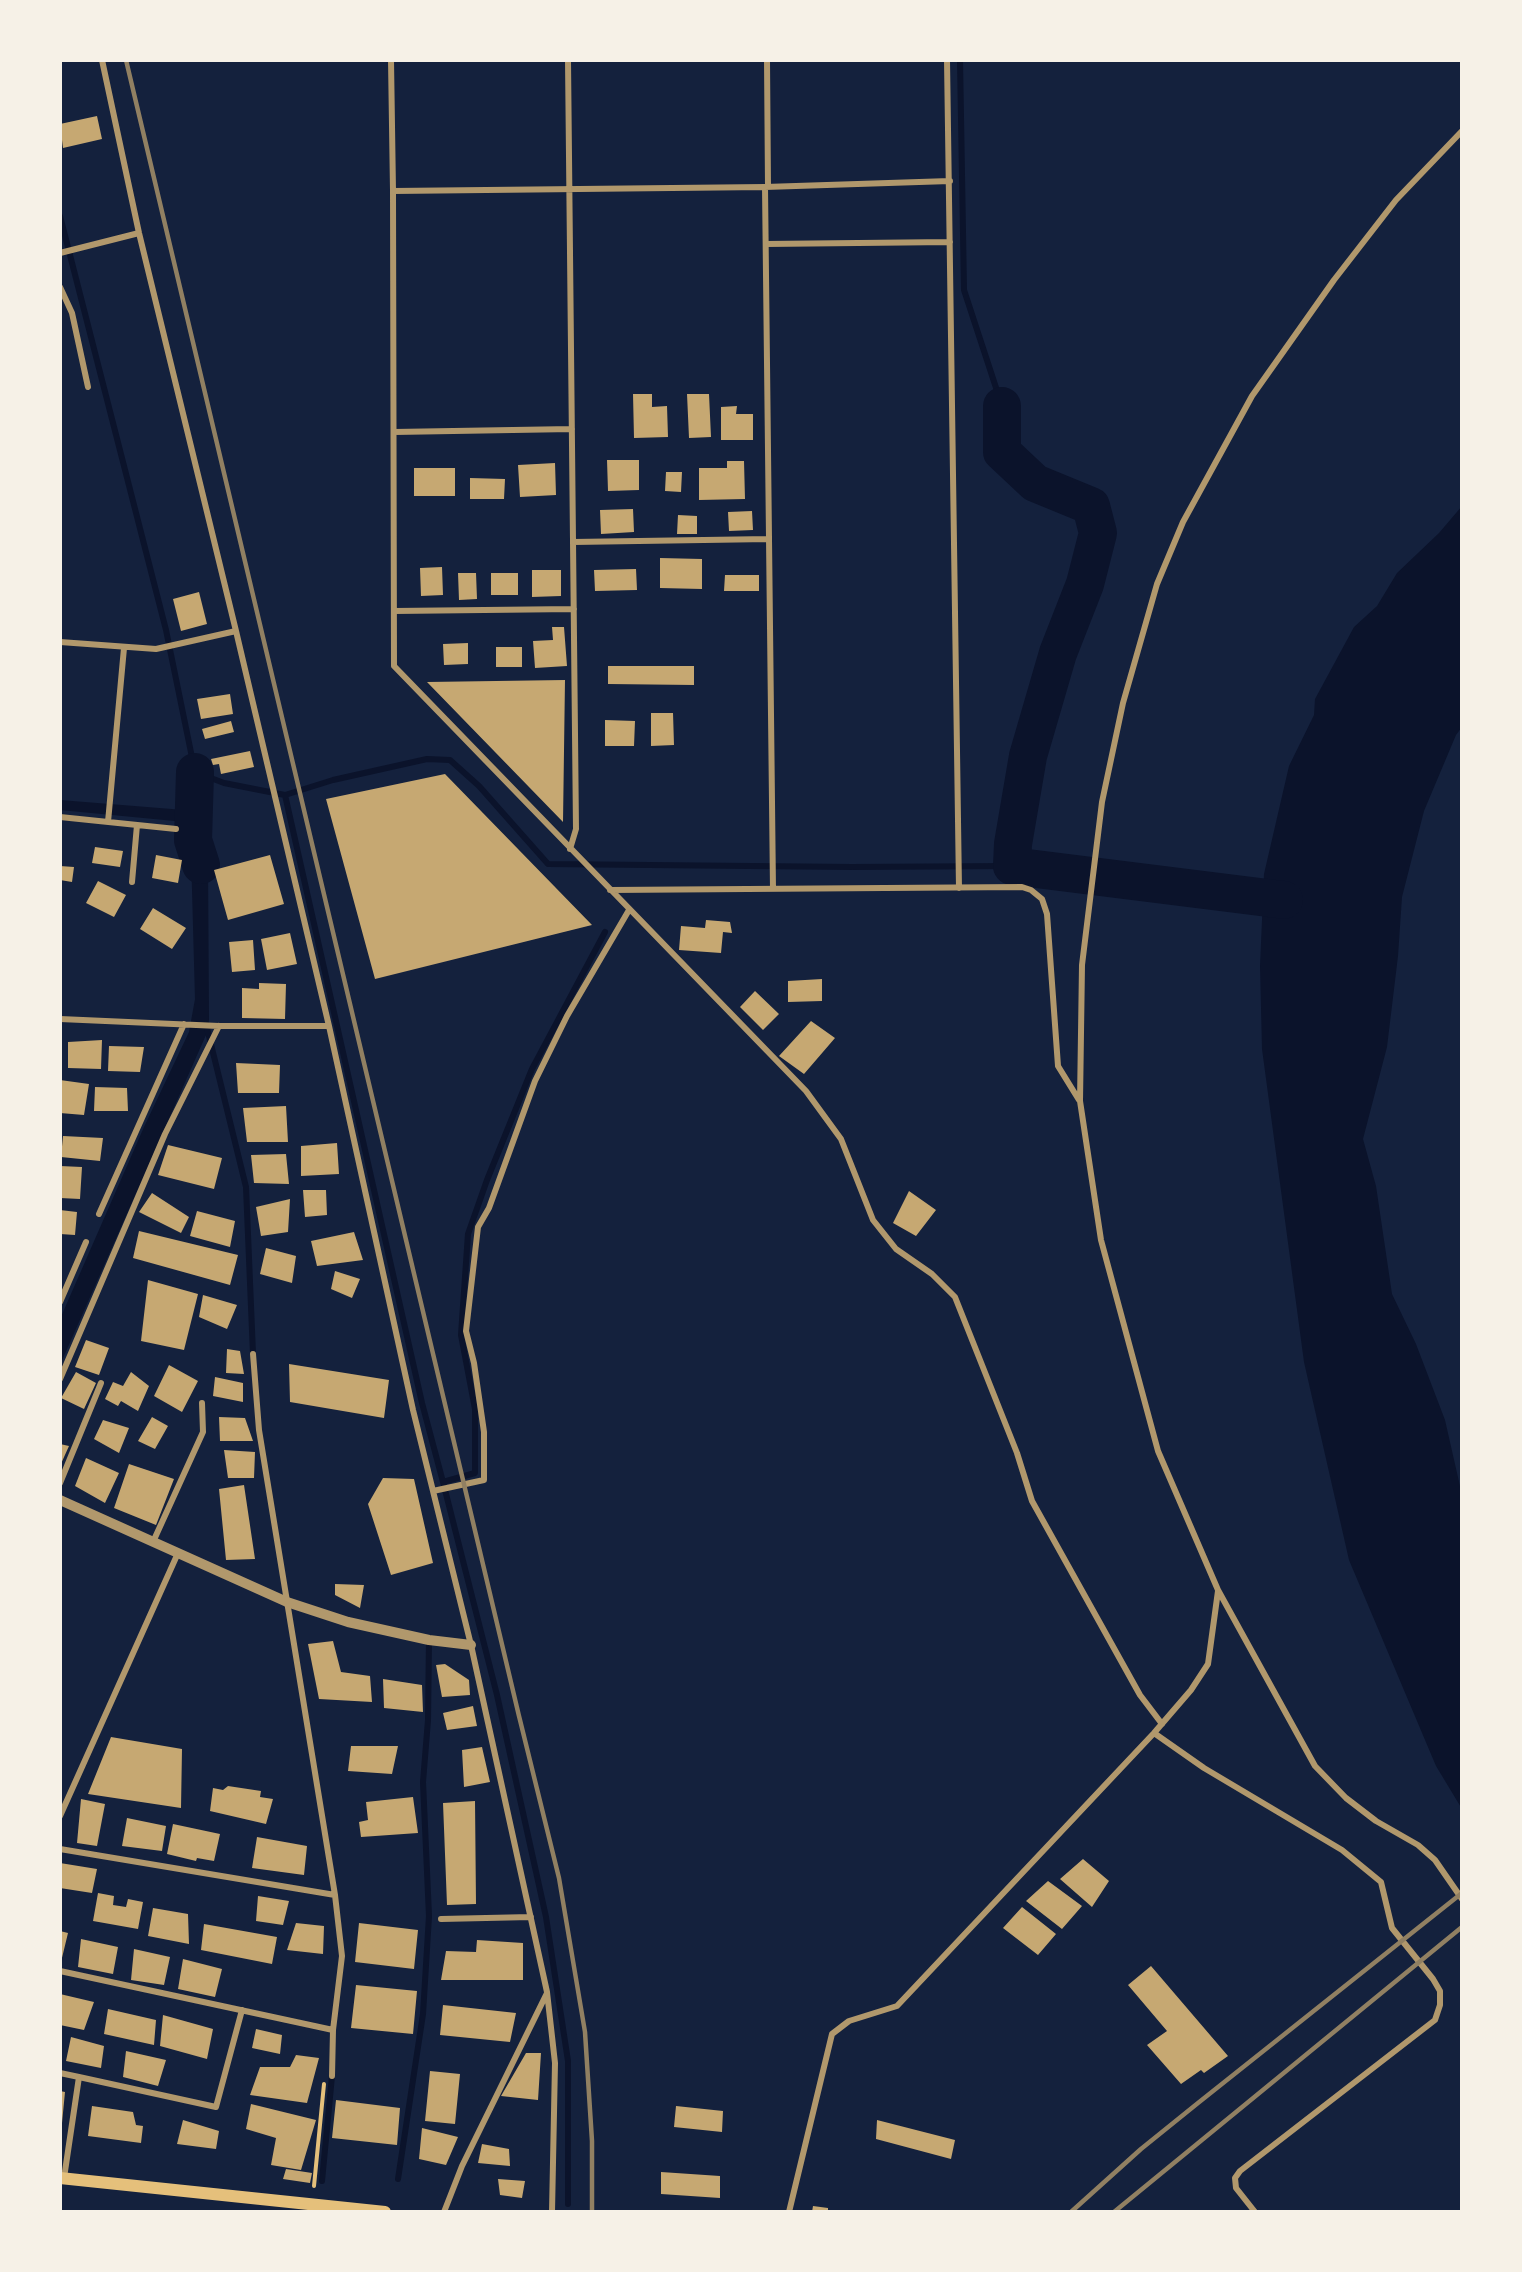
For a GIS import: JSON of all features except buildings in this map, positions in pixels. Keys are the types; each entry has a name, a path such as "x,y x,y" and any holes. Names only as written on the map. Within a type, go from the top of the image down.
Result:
{"main road":[{"path":"62,2179 385,2212"}],"street":[{"path":"102,60 139,232 329,1026 413,1410 471,1645 547,1992 555,2063 552,2212"},
{"path":"391,60 394,666 807,1091 841,1139 873,1220 896,1249 932,1274 955,1297 1017,1453 1032,1501 1140,1695 1162,1724"},
{"path":"568,60 576,829 570,849"},
{"path":"766,60 773,889"},
{"path":"947,60 959,888"},
{"path":"1462,131 1396,200 1334,280 1252,396 1183,522 1157,584 1123,703 1102,802 1082,965 1080,1101 1101,1240 1158,1451 1218,1590 1315,1766 1346,1798 1376,1821 1418,1845 1435,1860 1462,1899"},
{"path":"393,191 767,187 950,181"},
{"path":"60,253 139,232"},
{"path":"766,244 950,242"},
{"path":"60,287 72,313 88,387"},
{"path":"394,432 572,429"},
{"path":"573,542 769,539"},
{"path":"394,611 574,609"},
{"path":"60,642 156,649 236,631"},
{"path":"108,820 123,648"},
{"path":"60,817 108,820 176,829"},
{"path":"132,882 137,825"},
{"path":"610,890 1022,887 1031,890 1042,899 1047,914 1058,1066 1080,1101"},
{"path":"433,1491 484,1480 484,1432 474,1363 466,1331 478,1227 489,1208 535,1081 567,1016 629,910"},
{"path":"60,1019 219,1026 329,1026"},
{"path":"99,1214 187,1024"},
{"path":"60,1379 165,1134 219,1026"},
{"path":"60,1302 86,1242"},
{"path":"253,1354 259,1430 335,1895 342,1956 333,2030 332,2076"},
{"path":"60,1484 102,1383"},
{"path":"153,1542 203,1432 202,1403"},
{"path":"60,1500 287,1602 348,1622 429,1640 471,1645"},
{"path":"60,1816 178,1553"},
{"path":"789,2212 832,2034 849,2021 897,2006 1162,1724 1191,1690 1208,1664 1218,1590"},
{"path":"1154,1733 1213,1774 1342,1850 1381,1882 1392,1928 1440,1991 1440,2006 1435,2020 1240,2171 1235,2178 1236,2188 1255,2212"},
{"path":"60,1849 335,1895"},
{"path":"441,1919 531,1917"},
{"path":"60,1971 333,2030"},
{"path":"444,2212 462,2166 547,1992"},
{"path":"60,2073 216,2108 242,2010"},
{"path":"62,2179 79,2077"}],"path":[{"path":"314,2186 326,2075 332,2076"}],"water":[{"path":"1462,506 1462,727 1456,735 1424,811 1402,897 1398,956 1387,1047 1363,1139 1376,1186 1392,1294 1416,1344 1445,1420 1462,1495 1462,1809 1436,1766 1349,1560 1304,1362 1262,1049 1260,966 1264,874 1289,766 1314,715 1315,699 1354,627 1377,606 1397,573 1439,533"},
{"path":"60,800 184,810 197,817 200,851 208,862 209,1020 206,1035 60,1365 60,1319 144,1127 189,1032 195,999 191,853 185,822 60,810"}],"waterway":[{"path":"960,60 964,290 1002,406"},
{"path":"60,216 166,630 195,772 224,783 285,795 333,780 427,759 450,760 479,786 548,864 1012,866"},
{"path":"1002,406 1002,452 1035,483 1091,506 1098,533 1085,584 1058,653 1028,756 1013,844 1012,866 1284,900"},
{"path":"195,772 193,840 201,865"},
{"path":"285,795 422,1403 443,1482"},
{"path":"568,2204 568,2061 546,1917 497,1695 443,1482 475,1473 475,1409 461,1335 468,1234 487,1180 532,1069 605,932"},
{"path":"206,1024 246,1187 253,1354"},
{"path":"398,2179 423,2014 429,1916 423,1782 428,1720 429,1640"},
{"path":"322,2181 332,2076"}],"railway":[{"path":"126,60 559,1878 585,2032 592,2141 592,2212"},
{"path":"1071,2212 1141,2149 1462,1893"},
{"path":"1114,2212 1462,1927"}]}
